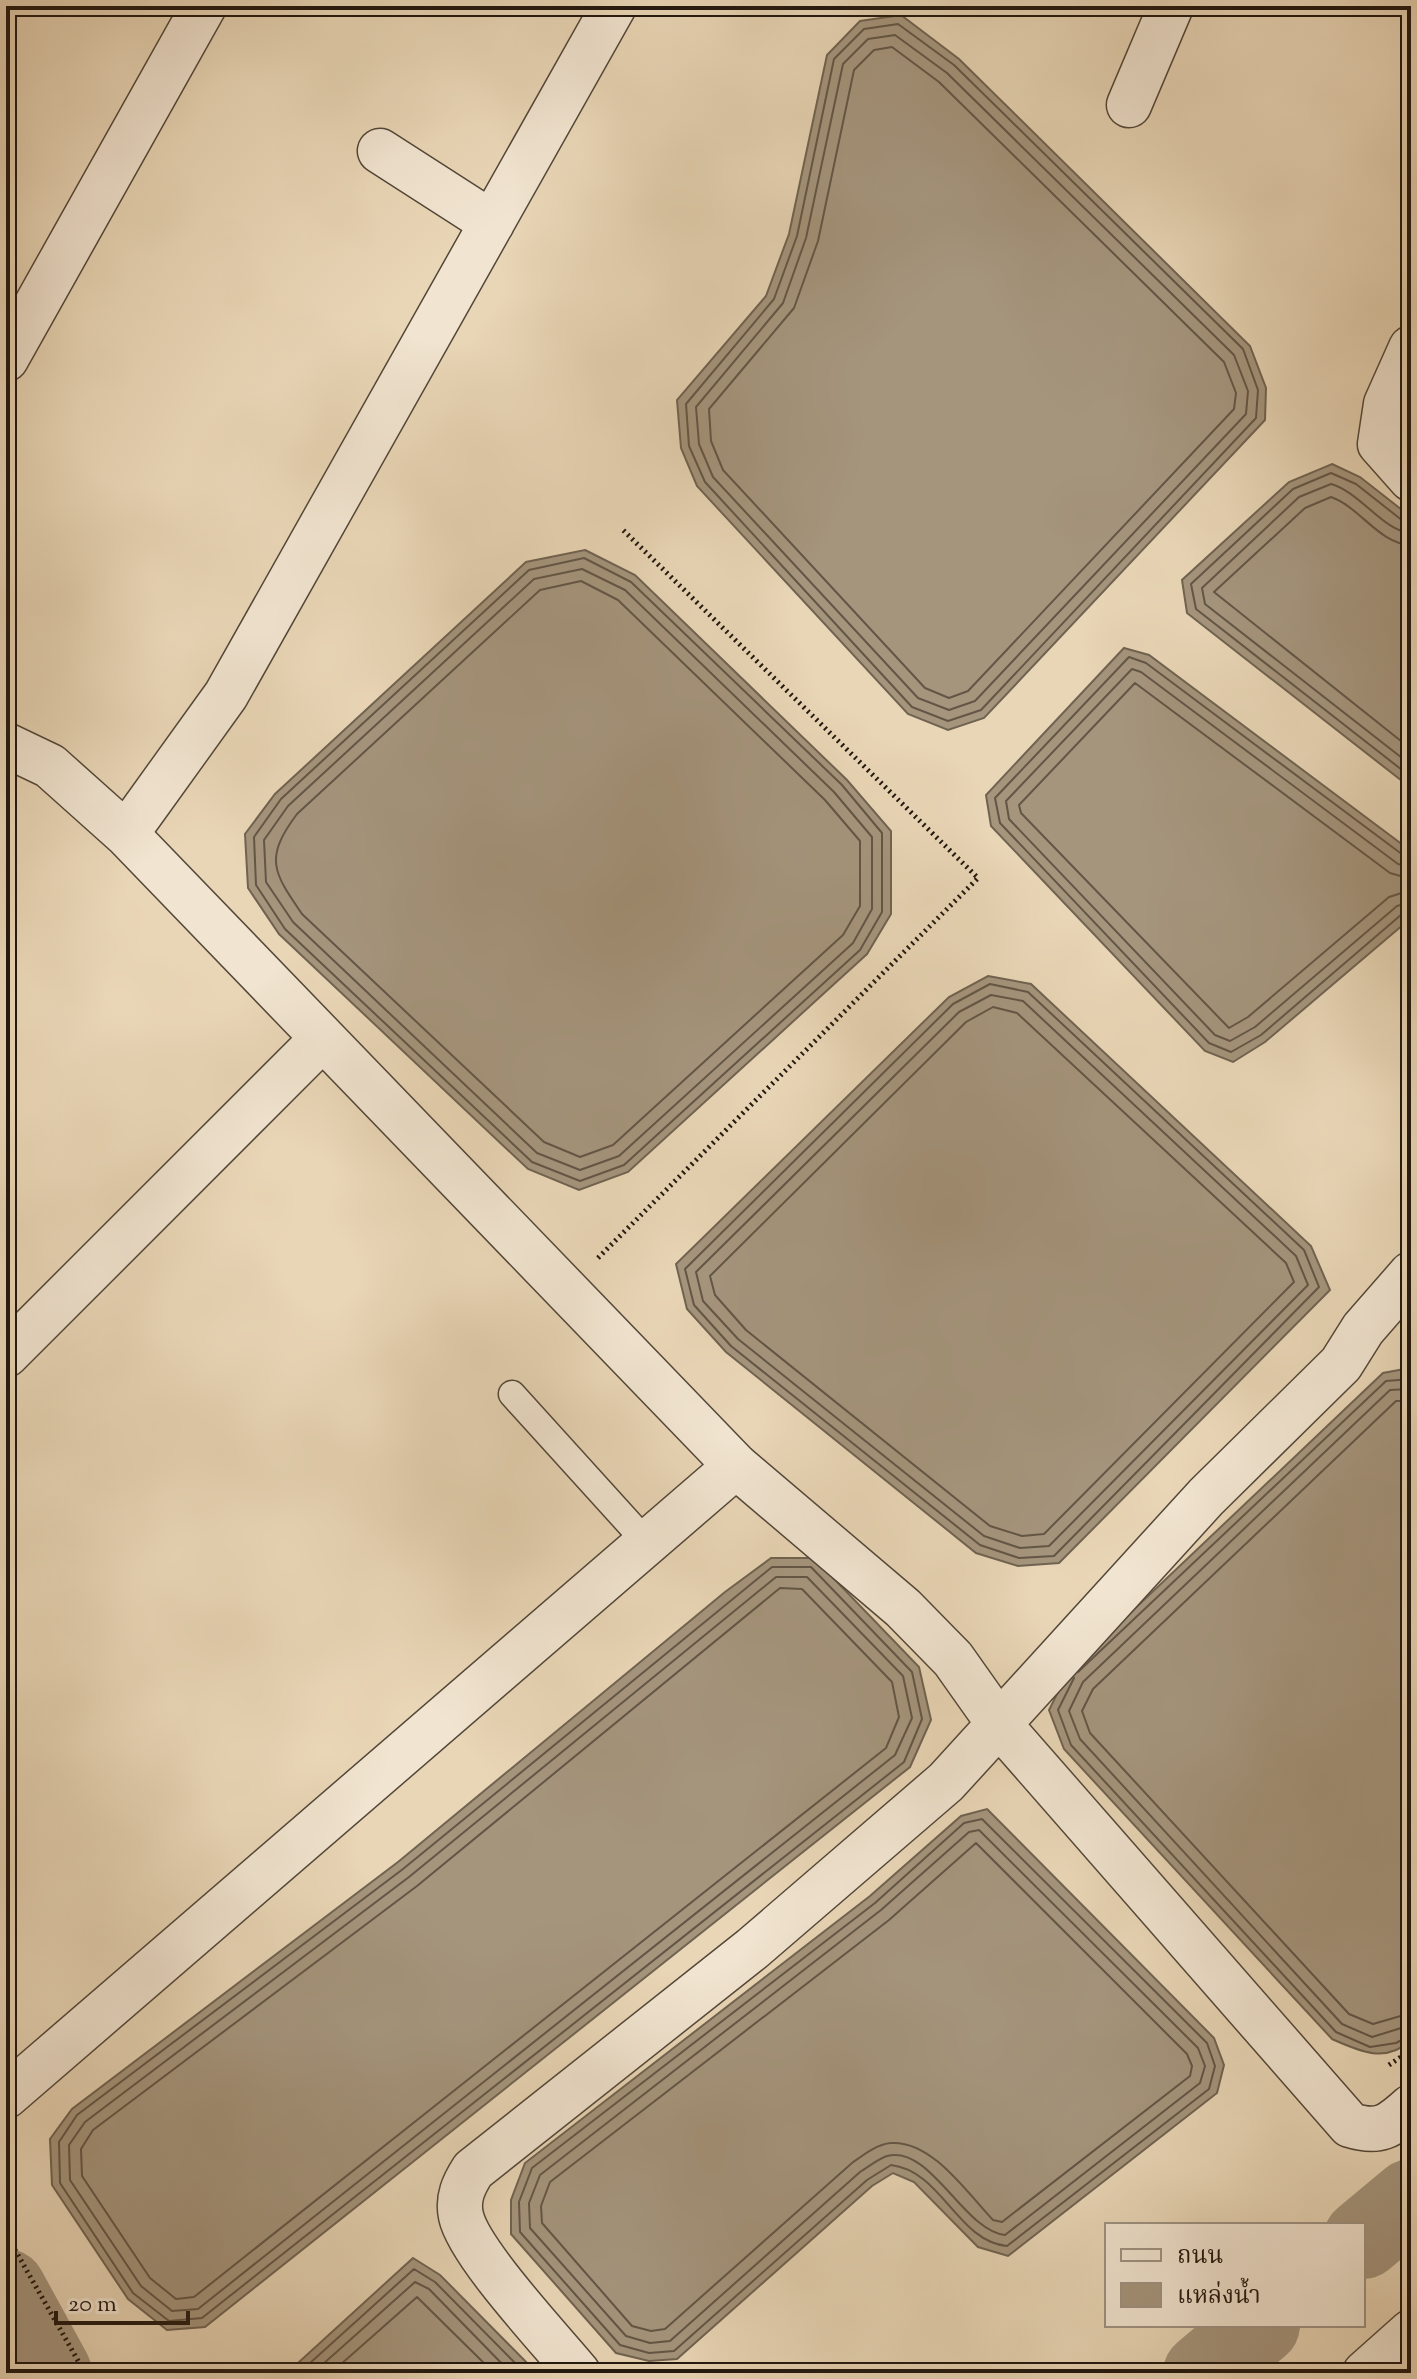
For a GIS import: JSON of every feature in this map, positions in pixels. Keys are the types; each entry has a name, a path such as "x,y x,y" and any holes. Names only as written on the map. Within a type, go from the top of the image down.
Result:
{"street":[{"path":"6,359 137,132 204,6"},
{"path":"126,834 226,695 614,6"},
{"path":"1129,105 1171,6"},
{"path":"380,151 492,223"},
{"path":"1411,348 1386,404 1380,444 1411,479"},
{"path":"6,745 50,766 126,834 736,1466 903,1608 953,1659 999,1724 1350,2125 1371,2131 1394,2122 1411,2107"},
{"path":"6,1355 323,1038"},
{"path":"578,2373 472,2243 460,2214 462,2189 473,2170 752,1949 946,1782 1206,1497 1341,1364 1363,1329 1411,1274"},
{"path":"6,2096 736,1466"},
{"path":"1365,2373 1411,2332"}],"lane":[{"path":"512,1394 647,1543"}],"path":[{"path":"566,1290 978,878 622,529"},
{"path":"6,2234 85,2373"}],"water":[{"path":"901,15 959,59 1250,346 1266,388 1265,420 984,718 948,730 908,714 697,486 681,448 677,400 766,296 789,234 827,55 860,21"},
{"path":"1332,464 1360,477 1411,517 1411,788 1187,613 1182,580 1289,482"},
{"path":"585,550 635,575 847,780 891,831 891,914 867,954 628,1172 579,1190 528,1169 279,934 248,888 245,834 275,794 526,562"},
{"path":"1124,648 1149,655 1411,851 1411,918 1265,1042 1233,1062 1205,1051 991,826 986,795"},
{"path":"988,976 1031,984 1311,1246 1330,1290 1059,1563 1018,1566 976,1553 726,1352 687,1309 676,1264 949,997"},
{"path":"1404,1369 1411,1373 1411,2040 1392,2052 1372,2053 1332,2039 1064,1749 1049,1710 1068,1672 1383,1373"},
{"path":"771,1558 814,1558 919,1667 931,1720 910,1767 205,2327 167,2330 128,2299 52,2185 50,2139 72,2109 398,1862 725,1592"},
{"path":"987,1809 1214,2038 1224,2065 1217,2093 1008,2256 978,2247 914,2182 893,2173 872,2186 677,2359 649,2361 616,2353 511,2234 511,2200 525,2163 870,1896 961,1816"},
{"path":"413,2258 440,2275 537,2373 287,2373"}],"waterway":[{"path":"1365,2237 1411,2199"},
{"path":"6,2289 52,2373"},
{"path":"1203,2373 1258,2327"}]}
